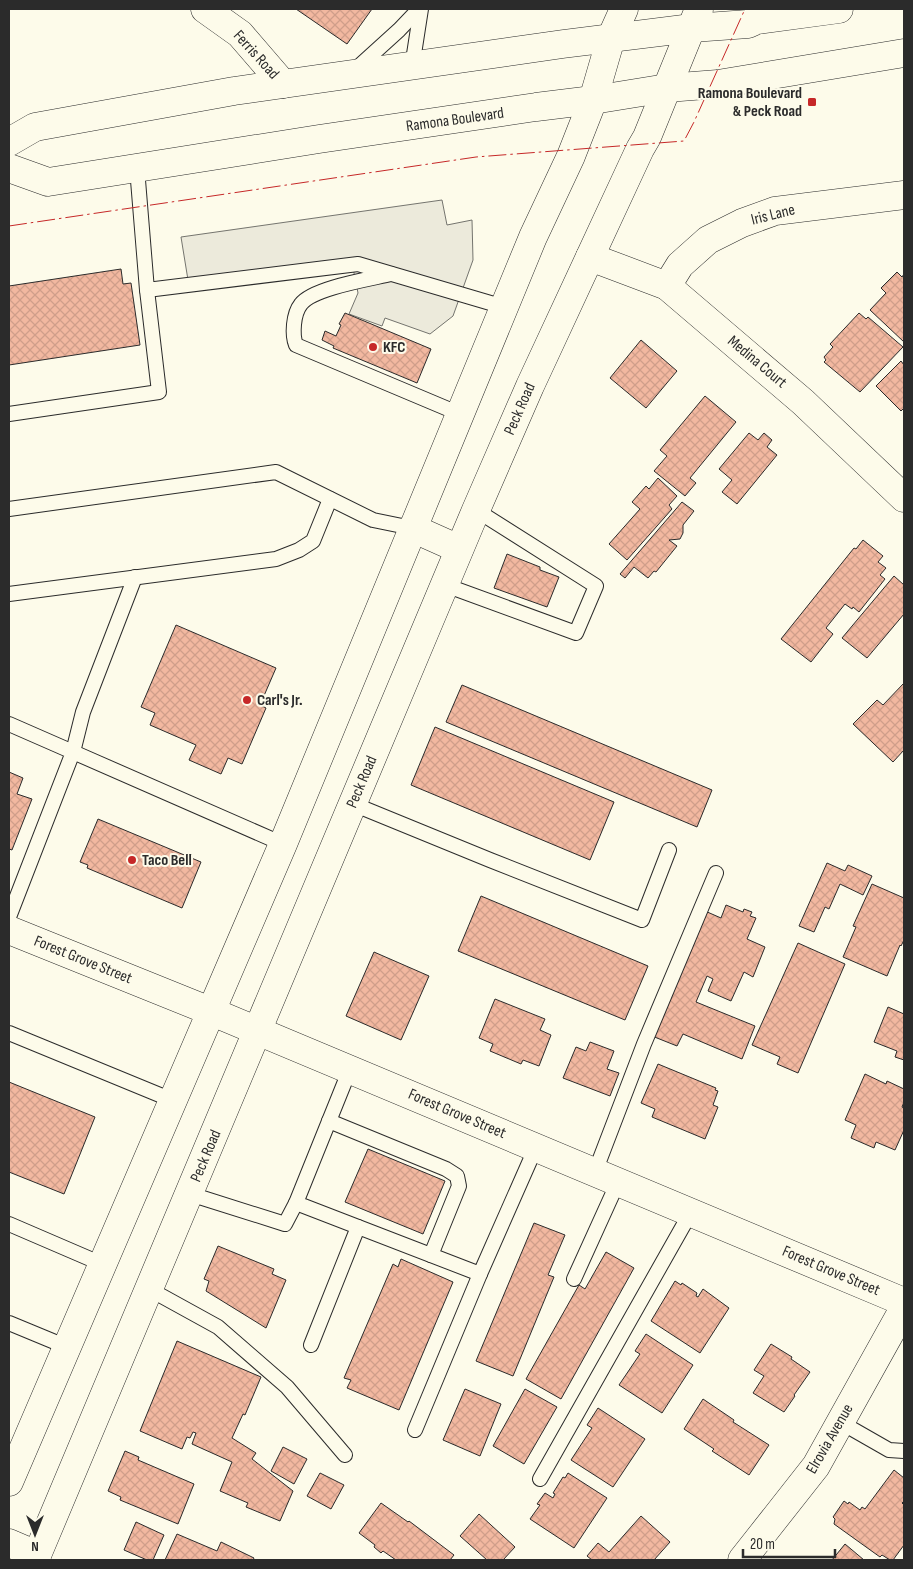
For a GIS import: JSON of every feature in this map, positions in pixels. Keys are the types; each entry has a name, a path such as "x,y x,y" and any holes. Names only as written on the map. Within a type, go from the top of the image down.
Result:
{"main road":[{"name":"Ferris Road","path":"205,9 240,34 282,84"},
{"path":"9,1482 283,844 533,237 571,156 594,100 611,38 624,9"},
{"path":"9,142 35,127 234,91 611,38 695,18 748,24 757,20 839,9"},
{"name":"Peck Road","path":"36,1558 459,549 530,386 640,149 647,138 695,18"},
{"name":"Ramona Boulevard","path":"9,168 48,182 536,107 667,88 718,84 904,53"},
{"name":"Iris Lane","path":"667,286 680,265 708,240 742,223 776,211 904,195"},
{"name":"Medina Court","path":"590,257 667,286 803,402 904,498"},
{"path":"412,528 459,549"},
{"name":"Forest Grove Street","path":"9,930 350,1069 904,1302"},
{"name":"Elrovia Avenue","path":"742,1560 816,1466 904,1308"},
{"path":"9,1544 36,1558"}],"lane":[{"path":"412,67 420,9"},
{"path":"350,75 420,9"},
{"path":"9,414 159,392 147,290 138,168"},
{"path":"147,290 358,264 504,307"},
{"path":"392,274 320,291 301,304 295,318 294,339 296,345 460,414"},
{"path":"9,508 276,472 373,520 412,528"},
{"path":"9,594 276,559 299,550 313,541 330,499"},
{"path":"445,584 576,634 593,594 596,586 476,510"},
{"path":"9,917 73,752 83,712 135,577"},
{"path":"9,724 283,844"},
{"path":"353,804 642,920 669,850"},
{"path":"574,1279 607,1177 644,1044 716,873"},
{"path":"9,1033 172,1100"},
{"path":"190,1194 286,1224 350,1069"},
{"path":"329,1121 446,1169 457,1176 459,1186 456,1197 431,1255"},
{"path":"415,1430 480,1274 536,1147"},
{"path":"296,1203 480,1274"},
{"path":"540,1479 691,1212"},
{"path":"9,1224 102,1264"},
{"path":"310,1345 358,1227"},
{"path":"149,1289 218,1327 287,1387 345,1455"},
{"path":"9,1323 67,1347"},
{"path":"840,1422 889,1450 904,1451"}],"shaded area":[{"path":"442,200 447,225 472,220 473,260 453,316 430,334 385,318 382,326 349,314 358,293 351,258 188,280 181,237"}],"building":[{"path":"296,9 372,9 347,44"},
{"path":"121,269 123,284 131,283 140,345 9,365 9,286"},
{"path":"897,272 902,277 904,274 904,342 870,310 886,293 881,288"},
{"path":"345,313 431,349 417,383 333,348 334,346 322,340 325,331 336,336 341,325 339,324"},
{"path":"859,313 866,319 868,317 903,347 860,392 824,362 826,360 824,357 833,347 830,344"},
{"path":"641,340 677,371 646,408 610,378"},
{"path":"901,361 904,365 904,408 901,411 876,386"},
{"path":"705,396 736,422 690,478 696,483 685,496 654,471 667,456 660,450"},
{"path":"749,433 758,440 764,433 772,440 767,447 777,455 737,504 722,492 732,480 719,469"},
{"path":"658,478 677,496 669,505 672,509 627,560 609,544 640,509 632,502 646,486 649,489"},
{"path":"682,502 694,511 683,525 683,533 680,539 669,540 677,546 656,572 654,571 648,578 634,567 625,578 620,574"},
{"path":"863,540 883,556 878,562 886,568 880,575 885,579 859,612 845,604 826,628 833,634 811,662 781,639 854,548 856,549"},
{"path":"507,554 559,577 547,607 494,588"},
{"path":"894,576 904,585 904,614 867,658 842,638"},
{"path":"176,625 276,668 260,705 266,708 242,764 228,758 221,774 189,760 196,745 150,725 155,713 141,707"},
{"path":"904,683 904,750 893,762 853,724 877,700 883,705"},
{"path":"462,685 712,790 697,827 446,722"},
{"path":"435,727 614,802 590,860 411,785"},
{"path":"9,772 23,778 17,794 32,799 12,850 9,849"},
{"path":"98,819 201,862 182,908 87,868 88,865 80,862"},
{"path":"827,863 845,871 848,865 872,876 863,895 840,884 829,909 825,907 814,932 799,926"},
{"path":"872,884 904,898 904,940 887,976 843,957 856,927 853,926"},
{"path":"481,896 648,966 625,1020 458,951"},
{"path":"726,905 743,912 744,909 752,912 750,916 756,918 747,939 765,947 753,977 744,972 731,1001 708,991 713,979 707,976 696,1002 755,1026 742,1059 683,1034 677,1046 652,1036 705,911 721,918"},
{"path":"798,943 845,964 798,1073 777,1064 780,1057 752,1045"},
{"path":"374,952 429,976 401,1040 346,1016"},
{"path":"495,999 545,1019 540,1030 551,1035 539,1066 523,1060 521,1064 490,1051 493,1044 479,1038"},
{"path":"888,1007 904,1014 904,1060 895,1057 897,1051 874,1042"},
{"path":"590,1042 614,1051 607,1069 619,1073 610,1096 563,1078 576,1047 586,1051"},
{"path":"658,1064 716,1088 715,1090 718,1091 713,1105 718,1107 705,1139 652,1117 655,1109 641,1103"},
{"path":"865,1074 886,1084 887,1081 904,1089 902,1107 904,1108 904,1130 895,1150 876,1142 874,1148 851,1138 856,1125 845,1120"},
{"path":"9,1082 95,1117 64,1194 9,1172"},
{"path":"368,1149 445,1181 423,1234 345,1202"},
{"path":"534,1223 565,1235 548,1275 554,1277 513,1376 476,1361"},
{"path":"218,1246 274,1269 272,1274 286,1280 266,1328 206,1291 209,1281 204,1279"},
{"path":"606,1252 634,1268 561,1399 526,1379 579,1285 585,1289"},
{"path":"401,1259 453,1282 399,1410 347,1388 351,1380 344,1378 393,1264 398,1267"},
{"path":"675,1281 681,1285 682,1283 697,1293 696,1296 698,1297 703,1289 729,1308 700,1353 651,1321"},
{"path":"646,1334 693,1365 662,1413 619,1385 640,1354 635,1351"},
{"path":"177,1341 261,1377 245,1415 243,1414 232,1438 256,1453 252,1459 293,1491 280,1521 246,1507 248,1503 220,1491 232,1462 192,1444 196,1433 193,1432 190,1438 187,1437 182,1449 140,1431"},
{"path":"771,1344 792,1357 791,1359 810,1372 784,1412 753,1393 764,1376 754,1370"},
{"path":"465,1389 501,1404 480,1456 443,1440"},
{"path":"525,1389 557,1407 524,1464 493,1446"},
{"path":"703,1399 734,1420 733,1422 769,1445 749,1475 712,1451 714,1449 684,1429"},
{"path":"598,1408 645,1439 613,1487 571,1460 592,1428 587,1425"},
{"path":"283,1447 307,1459 294,1484 271,1471"},
{"path":"125,1451 139,1457 138,1460 194,1484 178,1524 120,1500 121,1497 108,1491"},
{"path":"894,1470 904,1478 904,1501 902,1503 904,1505 904,1545 893,1560 890,1560 882,1555 880,1557 834,1524 835,1519 833,1517 844,1501 848,1504 849,1502 860,1510 862,1507 865,1509"},
{"path":"320,1473 344,1485 331,1509 307,1496"},
{"path":"568,1473 607,1498 574,1548 530,1519 540,1505 537,1504 545,1493 553,1498 555,1494 553,1493 563,1477 565,1478"},
{"path":"381,1503 409,1521 454,1555 450,1560 396,1560 383,1551 381,1553 374,1547 375,1545 359,1533"},
{"path":"479,1514 515,1547 503,1560 487,1560 460,1536"},
{"path":"641,1516 670,1542 654,1560 592,1560 587,1556 598,1543 609,1552"},
{"path":"136,1522 164,1535 153,1560 147,1560 124,1550"},
{"path":"177,1534 217,1551 221,1542 254,1558 253,1560 165,1560"},
{"path":"845,1544 864,1560 832,1560"}],"power":[{"path":"9,226 476,157 684,141 745,9"}],"place":[{"name":"Ramona Boulevard & Peck Road","path":"812,102"},
{"name":"KFC","path":"373,347"},
{"name":"Carl's Jr.","path":"247,700"},
{"name":"Taco Bell","path":"132,860"}]}
